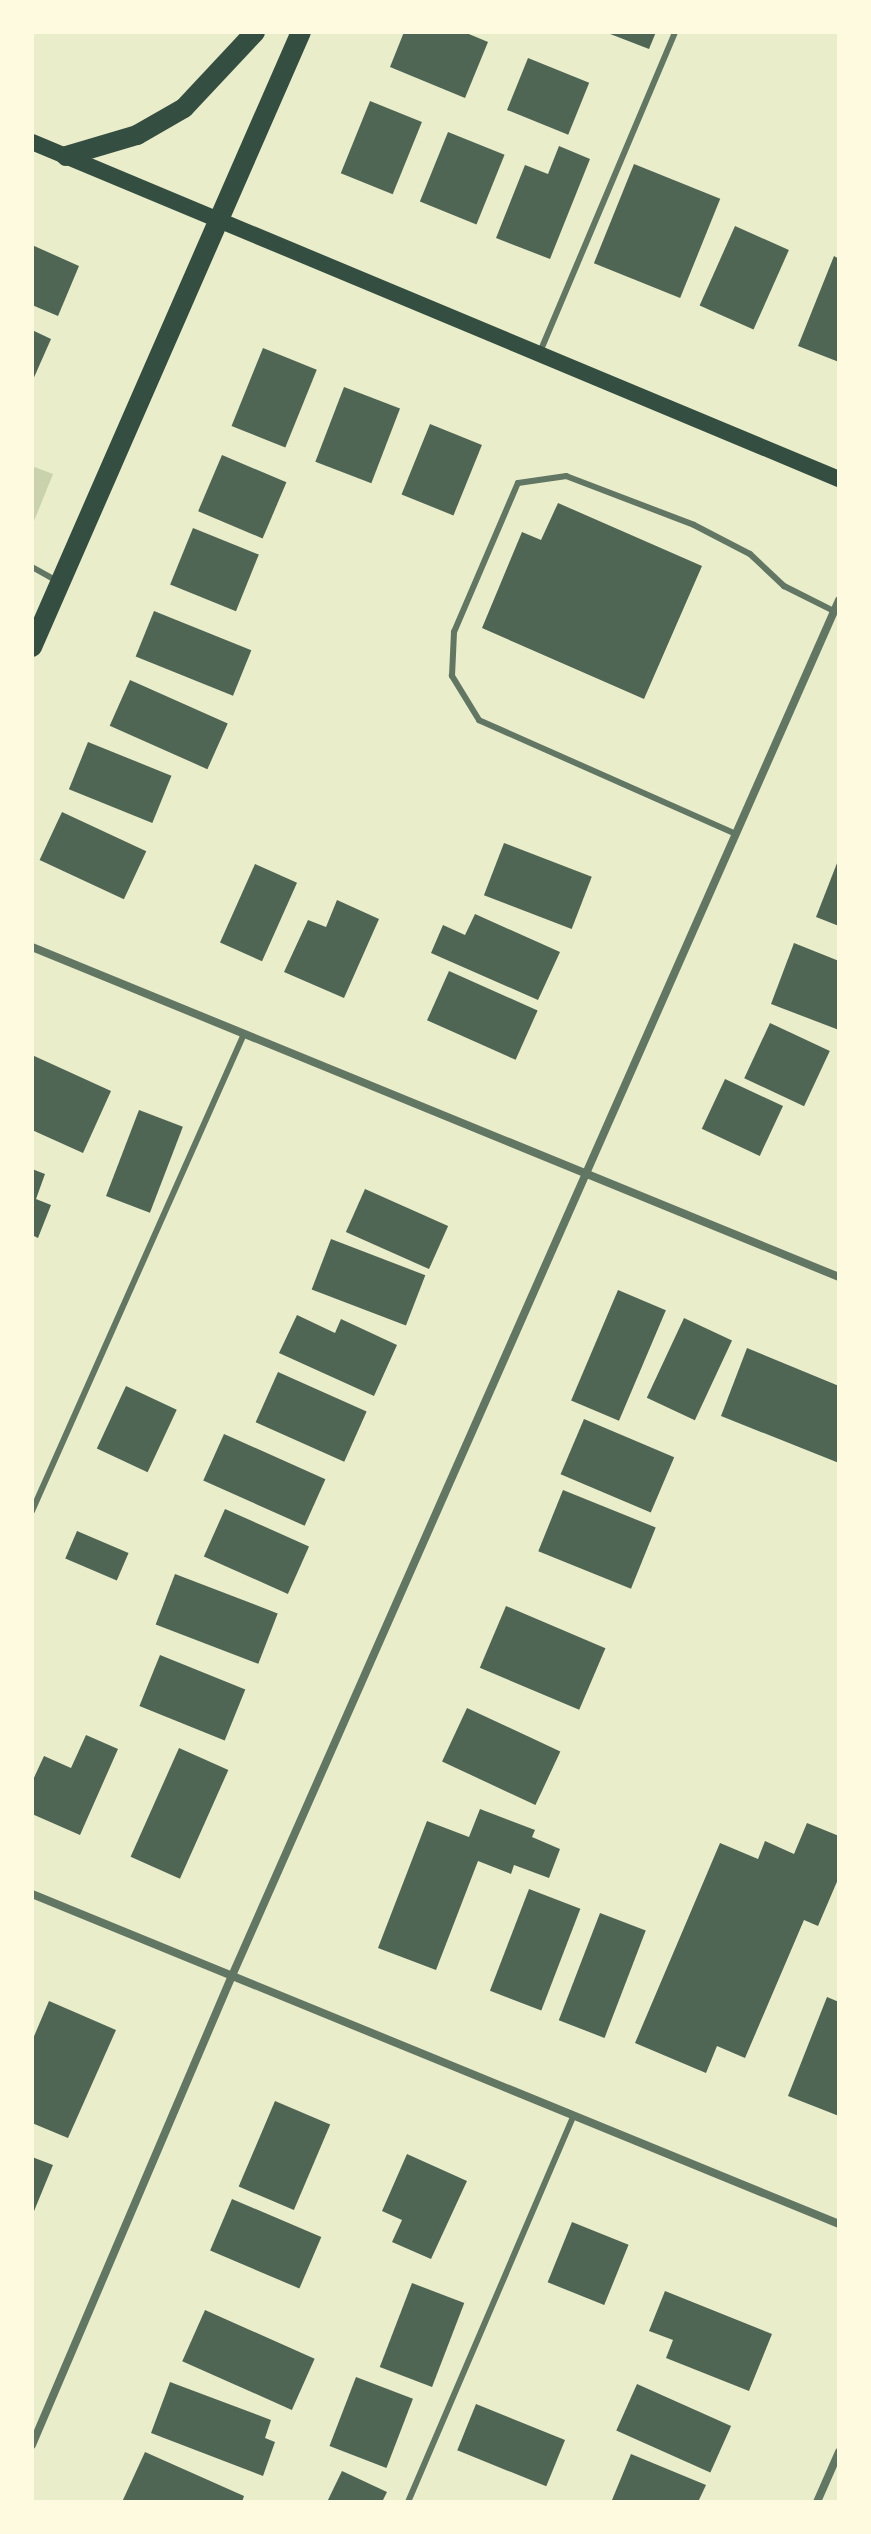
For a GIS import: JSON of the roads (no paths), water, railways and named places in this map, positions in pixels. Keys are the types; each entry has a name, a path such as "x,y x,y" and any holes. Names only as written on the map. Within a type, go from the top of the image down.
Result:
{"main road":[{"path":"66,156 137,135 184,108 255,32"},
{"path":"32,647 301,32"},
{"path":"32,142 217,223 839,479"}],"street":[{"path":"32,2445 231,1978 839,600"},
{"path":"32,947 839,1277"},
{"path":"32,1894 231,1978 839,2224"},
{"path":"817,2502 839,2452"}],"lane":[{"path":"539,356 675,32"},
{"path":"736,834 479,720 452,676 454,632 518,483 566,476 694,525 750,554 784,586 834,611"},
{"path":"32,567 60,583"},
{"path":"32,1511 244,1034"},
{"path":"408,2502 573,2117"}]}
